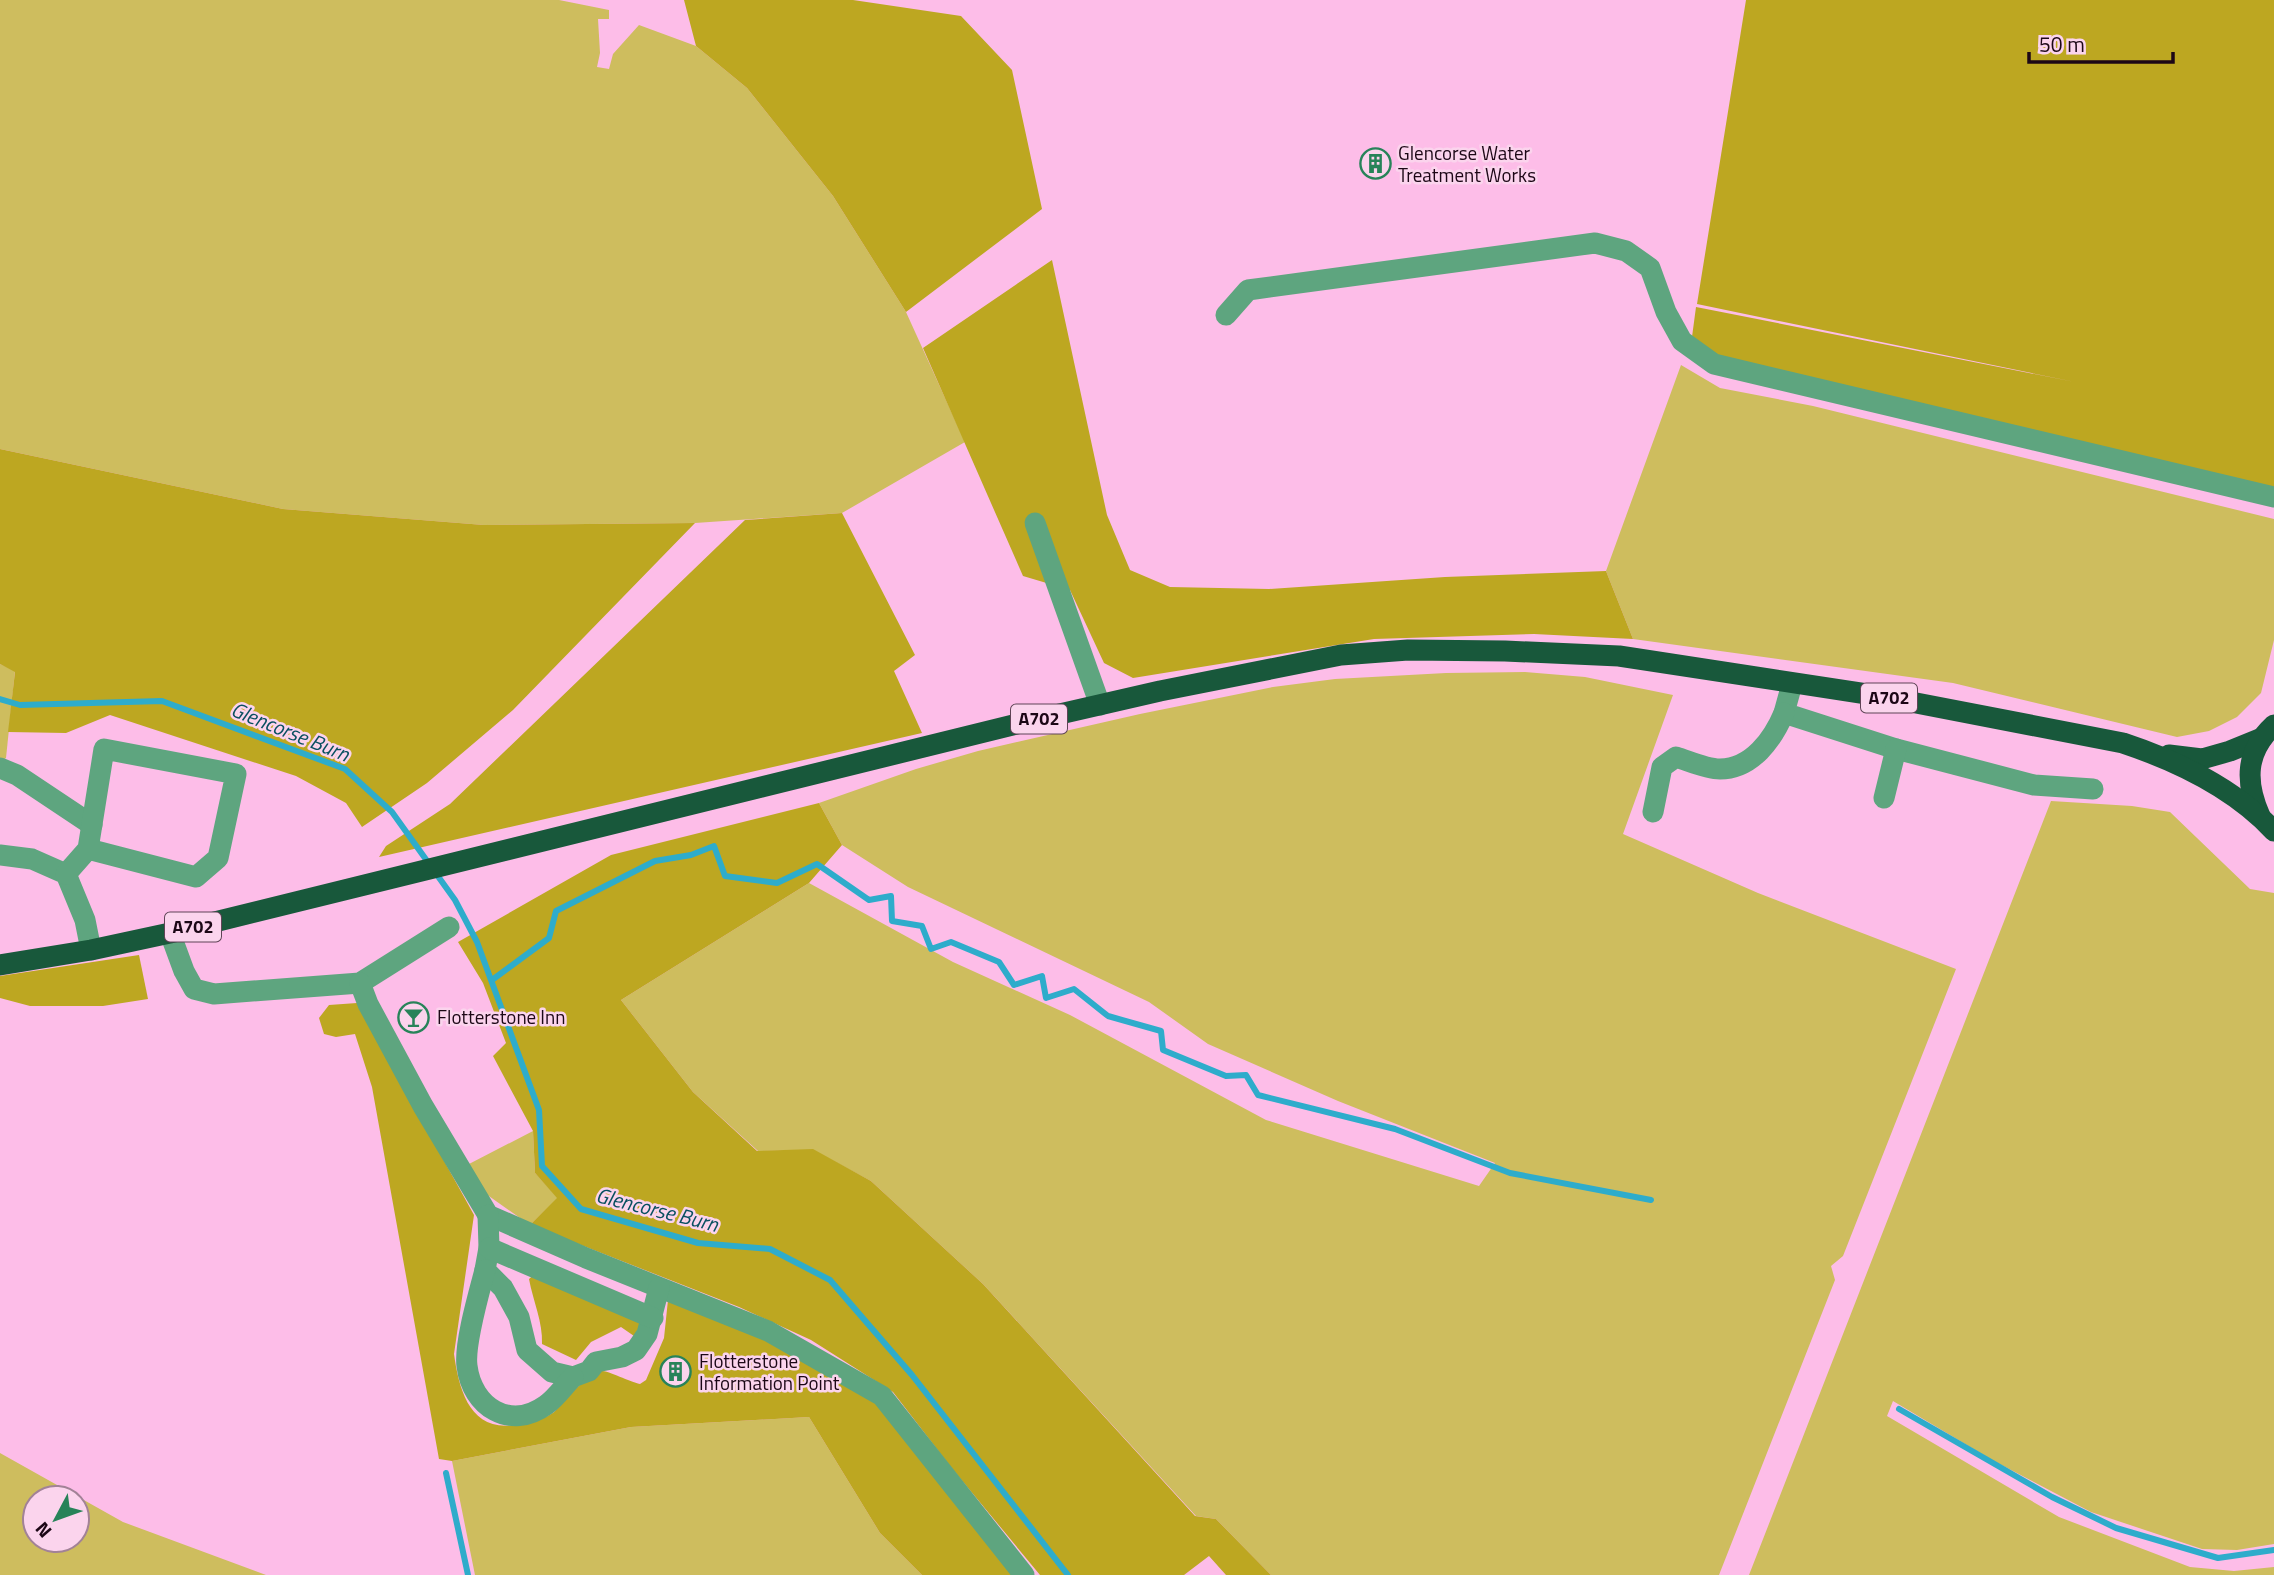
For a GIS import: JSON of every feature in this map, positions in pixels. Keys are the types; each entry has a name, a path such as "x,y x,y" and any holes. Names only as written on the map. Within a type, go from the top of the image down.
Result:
{"highway":[{"name":"A702","path":"0,965 170,933 383,879 615,825 909,750 1100,705 1341,656 1408,650 1619,656 1880,696 2109,741 2156,754 2203,759 2230,751 2268,732"},
{"name":"A702","path":"2267,824 2252,797 2249,776 2253,754 2268,732"},
{"name":"A702","path":"2156,754 2211,783 2267,824"}],"lane":[{"path":"1226,315 1248,290 1595,243 1626,251 1650,268 1666,312 1682,341 1714,364 2274,497"},
{"path":"1035,523 1100,705"},
{"path":"1653,812 1662,767 1676,757 1719,769 1739,765 1756,754 1774,736 1792,684"},
{"path":"1784,713 1896,749 2034,785 2093,789"},
{"path":"66,874 89,849 104,749 236,774 218,858 196,877 89,849"},
{"path":"1884,798 1896,749"},
{"path":"0,768 17,775 92,825"},
{"path":"0,855 32,859 66,874 85,920 91,950"},
{"path":"170,933 184,971 194,989 214,994 360,983 449,927"},
{"path":"360,983 368,1004 423,1106 488,1215 489,1248 471,1327 466,1365 475,1396 488,1408 506,1415 526,1414 545,1405 573,1377 589,1371 596,1362 622,1357 636,1350 647,1334 653,1318 659,1288"},
{"path":"488,1215 768,1331 882,1396 1024,1575"},
{"path":"489,1248 653,1318"},
{"path":"485,1270 503,1288 519,1317 527,1350 552,1372 573,1377"}],"shaded area":[{"path":"0,0 559,0 609,10 609,19 598,19 600,53 597,67 609,69 613,54 639,25 696,46 747,88 833,196 906,312 965,442 842,513 695,523 484,525 283,509 0,449"},
{"path":"684,0 853,0 961,16 1012,70 1042,209 906,312 833,196 747,88 696,46"},
{"path":"1746,0 2274,0 2274,497 1722,361 1692,337 1696,307 2075,382 1697,304"},
{"path":"1052,260 1107,515 1130,570 1170,587 1269,589 1445,577 1606,571 1633,639 1534,634 1374,639 1133,678 1104,663 1070,590 1023,576 923,348"},
{"path":"1681,365 1720,388 1813,406 2274,519 2274,640 2261,693 2237,717 2209,731 2177,737 1953,683 1633,639 1606,571"},
{"path":"0,449 283,509 484,525 695,523 513,710 427,783 362,827 346,803 296,776 110,715 66,733 8,732 15,672 0,664"},
{"path":"842,513 915,655 894,671 922,733 379,857 386,846 450,804 745,520"},
{"path":"0,664 15,671 6,758 0,762"},
{"path":"1525,672 1585,677 1673,695 1623,834 1758,893 1956,969 1843,1256 1831,1266 1835,1280 1719,1575 1271,1575 1216,1519 1196,1516 983,1284 871,1181 813,1150 758,1151 693,1092 621,1000 809,883 953,962 1070,1015 1266,1120 1479,1186 1495,1163 1338,1101 1208,1044 1149,1002 908,887 842,845 819,803 916,769 978,751 1273,687 1335,679"},
{"path":"2051,801 2132,806 2170,812 2250,889 2274,893 2274,1544 2237,1550 2202,1549 2091,1512 1992,1460 1893,1401 1887,1416 2059,1517 2190,1567 2234,1571 2274,1567 2274,1575 1749,1575"},
{"path":"819,803 842,845 809,883 621,1000 693,1092 757,1151 813,1149 871,1181 983,1284 1195,1516 1216,1519 1271,1575 1226,1575 1209,1556 1184,1575 1040,1575 893,1392 811,1340 739,1307 530,1225 557,1198 535,1173 533,1131 493,1056 506,1043 483,983 458,942 611,855"},
{"path":"139,955 148,999 103,1006 30,1006 0,998 0,976"},
{"path":"357,1003 474,1215 454,1354 459,1381 477,1415 487,1422 500,1425 538,1420 553,1413 566,1398 599,1371 640,1384 646,1380 664,1338 668,1300 763,1334 876,1401 1017,1575 922,1575 880,1533 809,1417 631,1427 452,1461 439,1459 372,1087 355,1034 336,1037 324,1034 319,1018 329,1005"},
{"path":"533,1131 535,1173 558,1198 530,1225 486,1194 469,1164"},
{"path":"536,1273 644,1320 634,1336 621,1327 591,1342 576,1360 542,1344 529,1279"},
{"path":"809,1417 880,1533 922,1575 475,1575 452,1461 631,1427"},
{"path":"0,1453 55,1484 21,1484 21,1554 91,1554 91,1504 123,1522 266,1575 0,1575"}],"waterway":[{"name":"Glencorse Burn","path":"0,699 20,705 162,701 345,769 392,812 455,900 477,942 539,1110 542,1166 581,1209 698,1243 770,1249 830,1280 912,1375 1068,1575"},
{"path":"492,980 549,938 556,911 655,861 691,855 714,846 725,876 777,883 817,864 869,900 891,896 892,921 922,926 931,949 951,942 999,962 1014,985 1042,976 1046,998 1074,989 1108,1016 1161,1031 1163,1050 1226,1076 1246,1075 1258,1095 1395,1129 1510,1173 1651,1200"},
{"path":"1899,1409 2052,1497 2116,1528 2218,1558 2274,1550"},
{"path":"446,1473 468,1575"}],"place":[{"name":"Glencorse Water Treatment Works","path":"1375,164"},
{"name":"Flotterstone Inn","path":"414,1017"},
{"name":"Flotterstone Information Point","path":"676,1372"}]}
